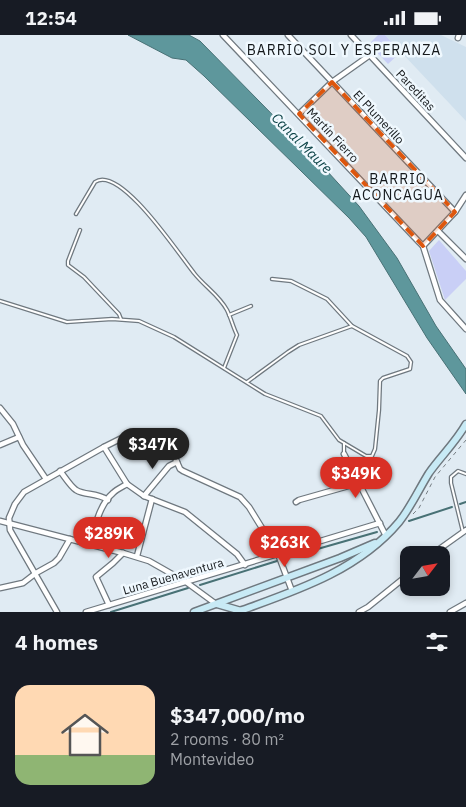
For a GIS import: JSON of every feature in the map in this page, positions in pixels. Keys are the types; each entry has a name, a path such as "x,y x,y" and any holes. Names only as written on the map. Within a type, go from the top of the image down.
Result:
{"street":[{"name":"Martín Fierro","path":"223,35 423,246 440,300 466,329"},
{"name":"El Plumerillo","path":"288,35 456,212"},
{"name":"Pareditas","path":"351,35 466,158"},
{"path":"299,113 332,82 370,55"},
{"path":"423,246 456,212 466,195"},
{"path":"438,231 466,259"},
{"path":"0,408 13,424 19,437 46,479"},
{"path":"0,521 149,561 186,582 216,604 240,612 335,572 357,560 384,537 400,520 428,475 466,424"},
{"path":"57,612 36,573 13,537 8,524 9,518 15,504 24,491 126,436 141,436 172,451 183,471 240,497 249,507 278,554 292,591"},
{"path":"0,445 19,437"},
{"path":"104,447 127,484 144,496 184,512 193,518 237,554 245,565"},
{"path":"344,454 380,523 384,537"},
{"path":"144,496 169,466 177,462"},
{"path":"60,471 74,489 82,493 99,494 108,500"},
{"path":"296,502 359,483"},
{"path":"90,545 97,517 112,494 127,484"},
{"path":"137,557 152,499"},
{"name":"Luna Buenaventura","path":"86,612 380,523"},
{"path":"443,546 464,531"},
{"path":"194,612 357,552 384,537"},
{"path":"0,588 23,583 54,563 70,539"},
{"path":"109,605 96,577 123,553"},
{"path":"359,612 400,581"},
{"path":"450,612 466,603"},
{"path":"208,607 217,612"}],"lane":[{"path":"76,214 94,182 99,179 105,179 123,189 146,211 194,273 220,300 229,315 236,335 224,368"},
{"path":"80,229 68,265 84,277 119,314 121,319"},
{"path":"0,301 68,322 121,319 139,321 174,337 265,394 320,416 339,440 366,456 372,456 375,449 380,381 383,378 410,369 412,366 407,356 352,326 326,299 292,281 272,279"},
{"path":"229,315 251,306"},
{"path":"247,382 299,345 352,326"},
{"path":"344,443 344,454"},
{"path":"464,531 451,477 458,471 466,473"}],"highlighted area":[{"path":"332,82 455,212 423,246 299,114"}],"shaded area":[{"path":"128,35 189,35 200,41 316,159 359,206 397,258 436,326 466,369 466,394 427,338 366,237 349,218 186,60 172,58"},
{"path":"378,35 385,35 401,52 388,64 369,44"},
{"path":"385,35 441,35 466,47 466,121"},
{"path":"439,240 466,271 466,279 445,300 429,251"}],"waterway":[{"path":"460,504 466,502"},
{"path":"409,521 452,507"},
{"path":"286,558 377,532"},
{"path":"200,585 277,561"},
{"path":"111,612 188,588"}],"district":[{"name":"BARRIO SOL Y ESPERANZA","path":"344,50"},
{"name":"BARRIO ACONCAGUA","path":"398,187"}],"water label":[{"name":"Canal Maure","path":"302,143"}]}
